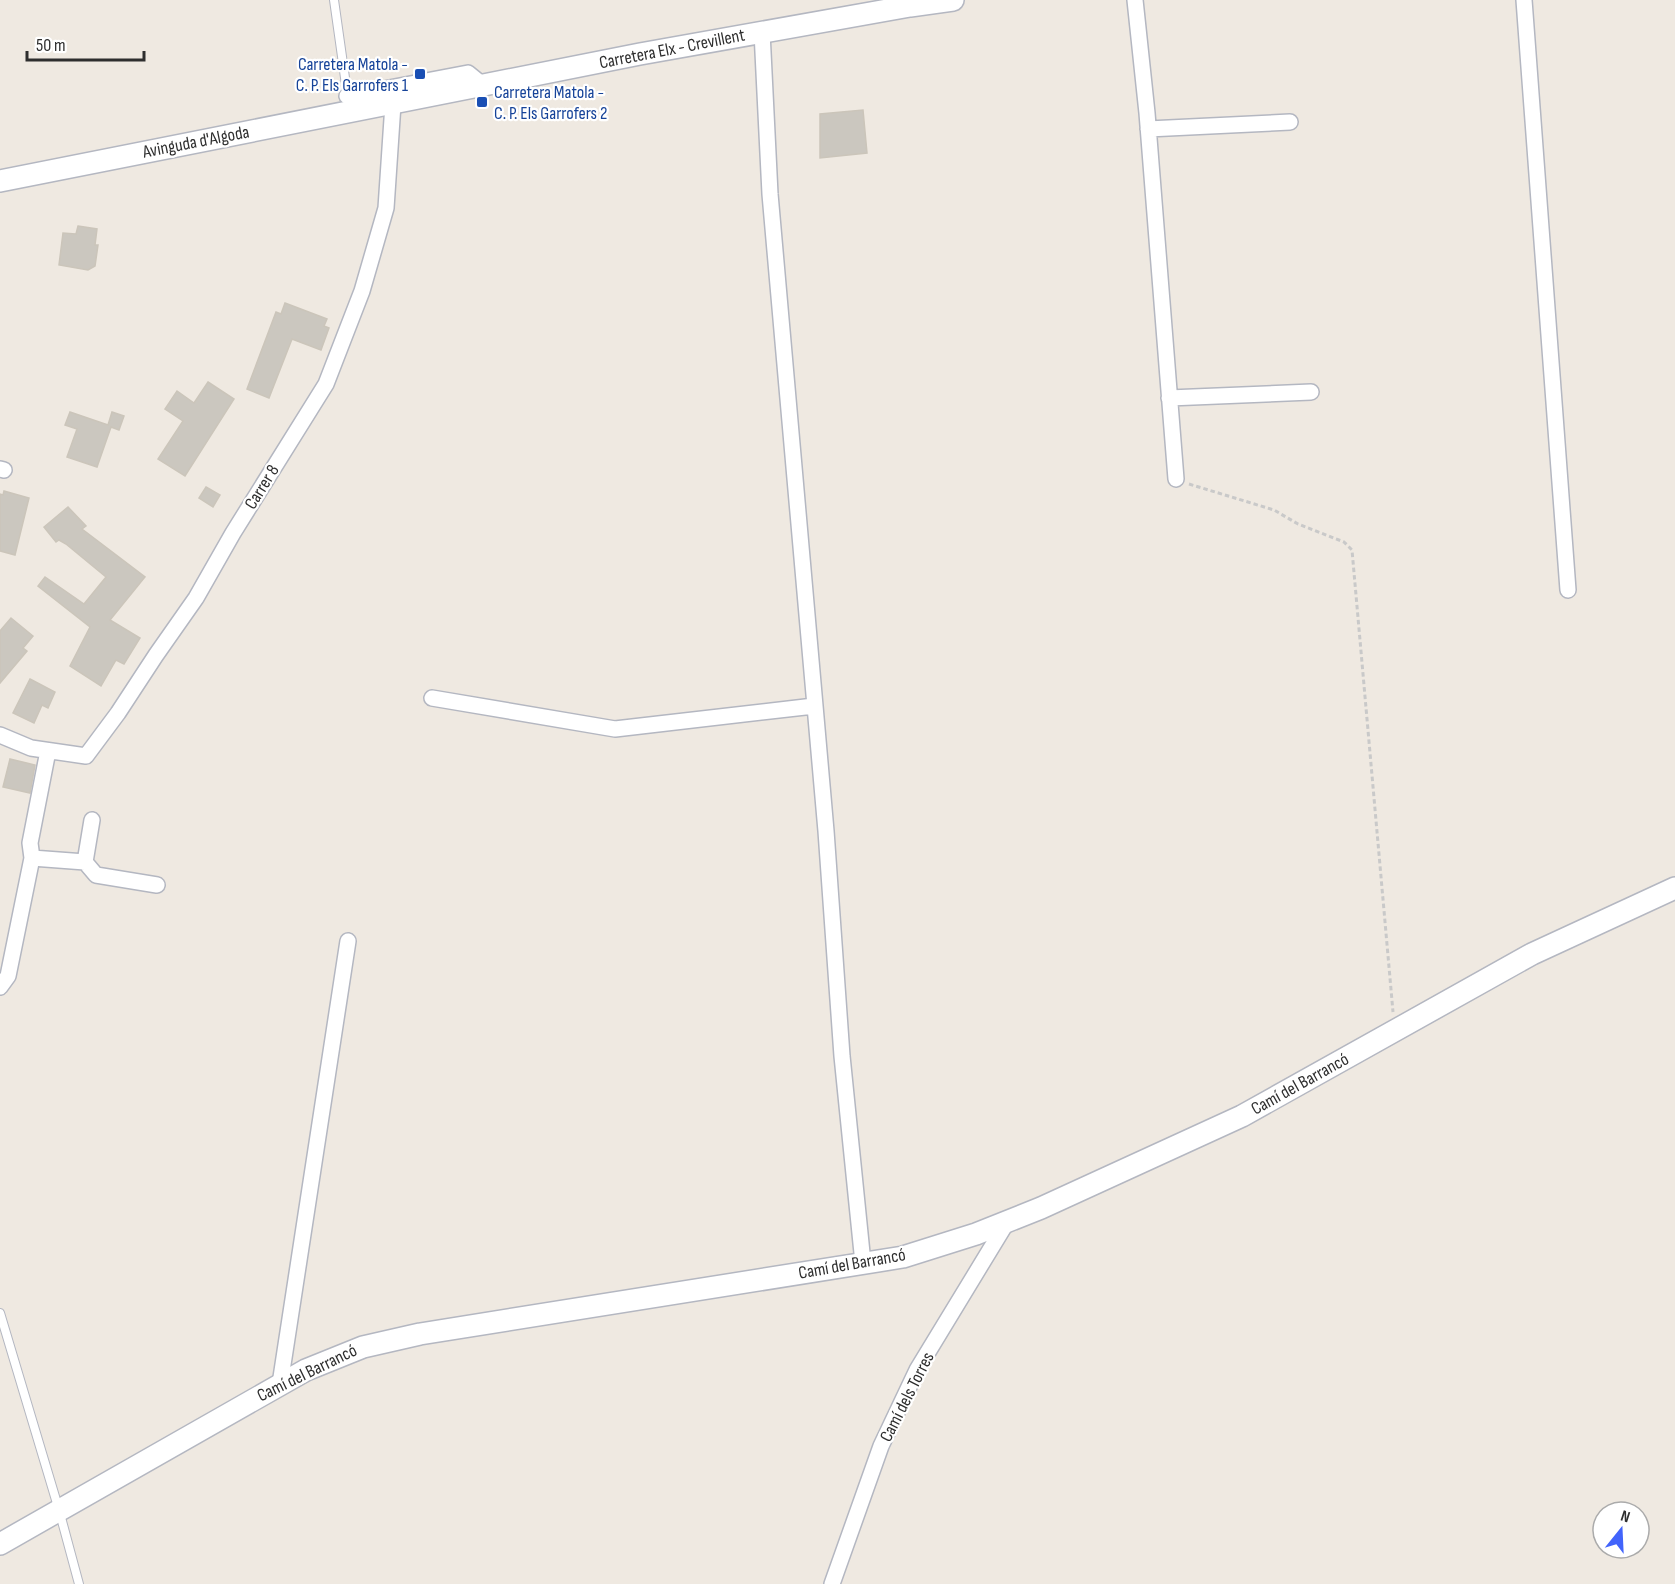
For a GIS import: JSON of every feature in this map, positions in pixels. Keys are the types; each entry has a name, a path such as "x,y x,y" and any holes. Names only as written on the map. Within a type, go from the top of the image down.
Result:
{"street":[{"name":"Carretera Elx - Crevillent","path":"393,104 762,32 953,0"},
{"path":"1135,0 1148,129 1176,480"},
{"path":"1524,0 1568,590"},
{"path":"762,32 772,217 842,1056 863,1263"},
{"path":"349,104 468,73 484,86"},
{"name":"Avinguda d'Algoda","path":"0,181 349,104 393,104"},
{"name":"Carrer 8","path":"0,735 31,748 86,756 196,598 233,533 326,384 362,291 386,208 393,104"},
{"path":"1148,129 1290,123"},
{"path":"1169,398 1311,392"},
{"path":"432,699 615,729 814,706"},
{"path":"0,987 8,976 32,858 30,843 48,751"},
{"path":"85,862 92,820"},
{"path":"32,858 85,862 96,875 157,885"},
{"name":"Camí del Barrancó","path":"0,1544 280,1384 306,1370 363,1347 420,1334 903,1257 1007,1222 1242,1116 1532,954 1675,888"},
{"path":"280,1384 348,941"},
{"name":"Camí dels Torres","path":"832,1584 881,1446 917,1370 1007,1222"}],"lane":[{"path":"334,0 349,104"},
{"path":"0,1313 79,1584"}],"path":[{"path":"1176,480 1274,510 1298,524 1344,542 1352,550 1395,1030"}],"building":[{"path":"863,110 867,153 820,158 820,114"},
{"path":"78,226 97,229 95,245 98,245 95,266 88,270 59,265 63,233 76,234"},
{"path":"285,303 327,319 324,326 329,328 321,350 292,339 269,398 247,389 276,312 281,314"},
{"path":"208,382 234,399 185,476 158,459 183,421 165,409 177,391 194,403"},
{"path":"70,412 108,425 112,412 124,416 119,430 111,427 97,467 67,457 77,429 65,425"},
{"path":"206,487 220,495 213,507 199,498"},
{"path":"4,491 29,498 15,555 0,551 0,494 3,495"},
{"path":"68,507 86,526 82,529 145,577 110,620 140,638 124,664 116,660 101,686 70,666 90,627 38,586 45,577 84,604 106,577 66,544 59,540 56,542 44,527"},
{"path":"11,618 33,636 23,648 27,651 0,683 0,631"},
{"path":"30,679 55,692 48,708 42,705 34,723 13,713"},
{"path":"10,759 35,765 30,793 3,787"}],"place":[{"name":"Carretera Matola - C. P. Els Garrofers 1","path":"420,74"},
{"name":"Carretera Matola - C. P. Els Garrofers 2","path":"482,102"}]}
